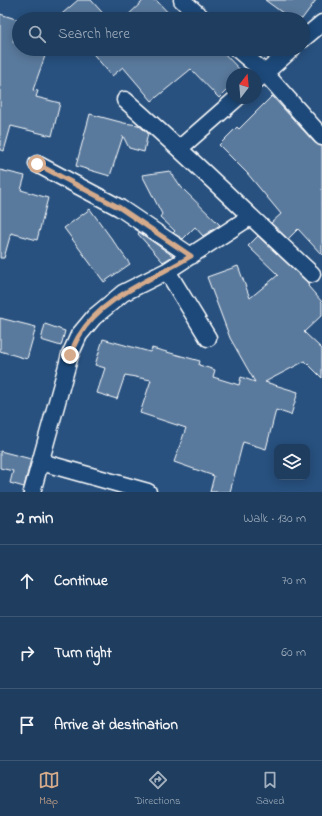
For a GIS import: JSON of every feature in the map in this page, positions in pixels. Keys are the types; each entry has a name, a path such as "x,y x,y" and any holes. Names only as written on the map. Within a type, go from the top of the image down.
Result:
{"street":[{"path":"182,0 195,12"},
{"path":"310,33 322,22"},
{"path":"243,56 253,68"},
{"path":"262,76 284,56"},
{"path":"262,78 322,137"},
{"path":"125,100 180,148 250,217 312,274"},
{"path":"180,148 230,104"},
{"path":"37,164 120,208 191,256"},
{"path":"32,492 70,355 79,335 94,317 123,293 167,271 250,217"},
{"path":"167,271 208,338"},
{"path":"41,462 148,492"}],"building":[{"path":"78,0 91,0 102,12 64,12"},
{"path":"144,0 156,0 167,12 131,12"},
{"path":"265,0 316,0 307,12 281,12"},
{"path":"0,14 12,18 12,56 45,56 33,90 38,91 36,97 60,103 52,136 11,126 4,151 0,150"},
{"path":"95,56 227,56 238,68 226,68 226,91 219,98 191,69 152,101 123,67 112,76"},
{"path":"272,96 315,143 322,146 322,255 298,229 288,239 271,223 281,214 247,173 219,145 237,127 239,129"},
{"path":"90,114 138,125 148,133 144,152 129,148 123,136 110,176 76,166"},
{"path":"0,170 25,176 21,190 48,198 37,240 11,233 4,258 0,258"},
{"path":"170,171 182,188 220,225 203,236 195,227 183,239 173,233 175,231 160,217 162,214 142,175"},
{"path":"90,209 130,264 104,282 64,228"},
{"path":"139,232 173,256 163,262 138,234"},
{"path":"258,236 307,282 309,285 308,286 322,302 322,315 304,332 322,349 322,378 305,361 265,382 298,392 291,415 276,410 266,449 243,442 230,492 210,492 214,476 174,462 186,428 140,413 151,380 125,375 117,399 97,393 105,368 95,365 103,339 150,352 152,348 200,361 199,365 215,370 213,377 239,385 241,377 255,382 230,338 207,277 238,266 250,298 278,275 248,246"},
{"path":"0,318 36,327 27,359 0,351"},
{"path":"45,324 65,331 61,346 41,340"},
{"path":"0,451 31,459 24,487 10,483 13,471 0,468"}],"route":[{"path":"37,164 120,208 191,256 167,271 123,293 94,317 79,335 70,355"}]}
